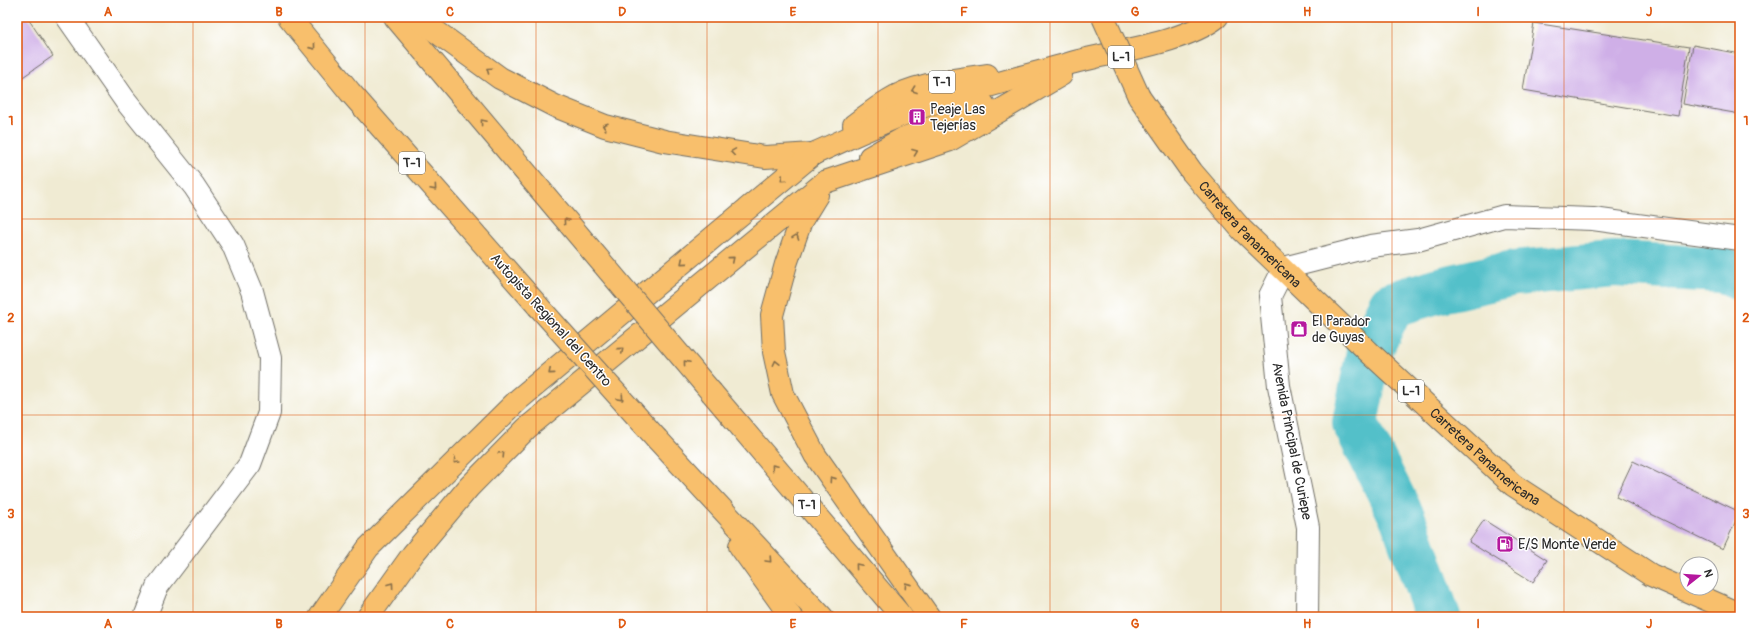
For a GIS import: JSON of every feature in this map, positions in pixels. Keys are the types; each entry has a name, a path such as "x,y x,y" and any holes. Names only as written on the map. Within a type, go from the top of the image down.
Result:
{"main road":[{"name":"Autopista Regional del Centro","path":"288,17 350,92 538,306 657,439 822,617"},
{"name":"T-1","path":"395,17 902,617"},
{"path":"416,17 500,78 555,106 605,126 664,140 765,157 813,154"},
{"name":"Carretera Panamericana","path":"1103,17 1139,97 1192,172 1242,230 1284,268 1369,352 1513,485 1651,574 1740,614"},
{"path":"368,617 413,554 469,487 527,428 825,182 950,140 1089,58 1179,37 1208,24 1217,17"},
{"name":"T-1","path":"813,154 890,99 930,84 1089,58"},
{"path":"320,617 368,548 519,399 813,154"},
{"path":"825,182 801,221 786,264 772,315 774,352 783,394 815,455 929,617"},
{"path":"682,466 791,617"}],"street":[{"path":"67,17 126,100 194,186 233,245 252,291 270,358 269,413 250,464 157,587 145,617"},
{"path":"1284,268 1371,246 1418,240 1504,216 1593,219 1740,239"},
{"name":"Avenida Principal de Curiepe","path":"1284,268 1270,296 1279,386 1308,527 1307,617"}],"building":[{"path":"17,17 27,17 53,56 17,81"},
{"path":"1534,23 1689,47 1678,116 1523,90"},
{"path":"1693,45 1740,54 1740,114 1683,104"},
{"path":"1633,461 1740,512 1723,549 1616,497"},
{"path":"1484,520 1547,560 1533,582 1469,542"}],"waterway":[{"path":"1438,617 1403,519 1355,423 1369,352 1391,305 1436,291 1514,273 1614,264 1722,270 1740,278"}],"place":[{"name":"Peaje Las Tejerías","path":"917,117"},
{"name":"El Parador de Guyas","path":"1299,329"},
{"name":"E/S Monte Verde","path":"1505,544"}]}
